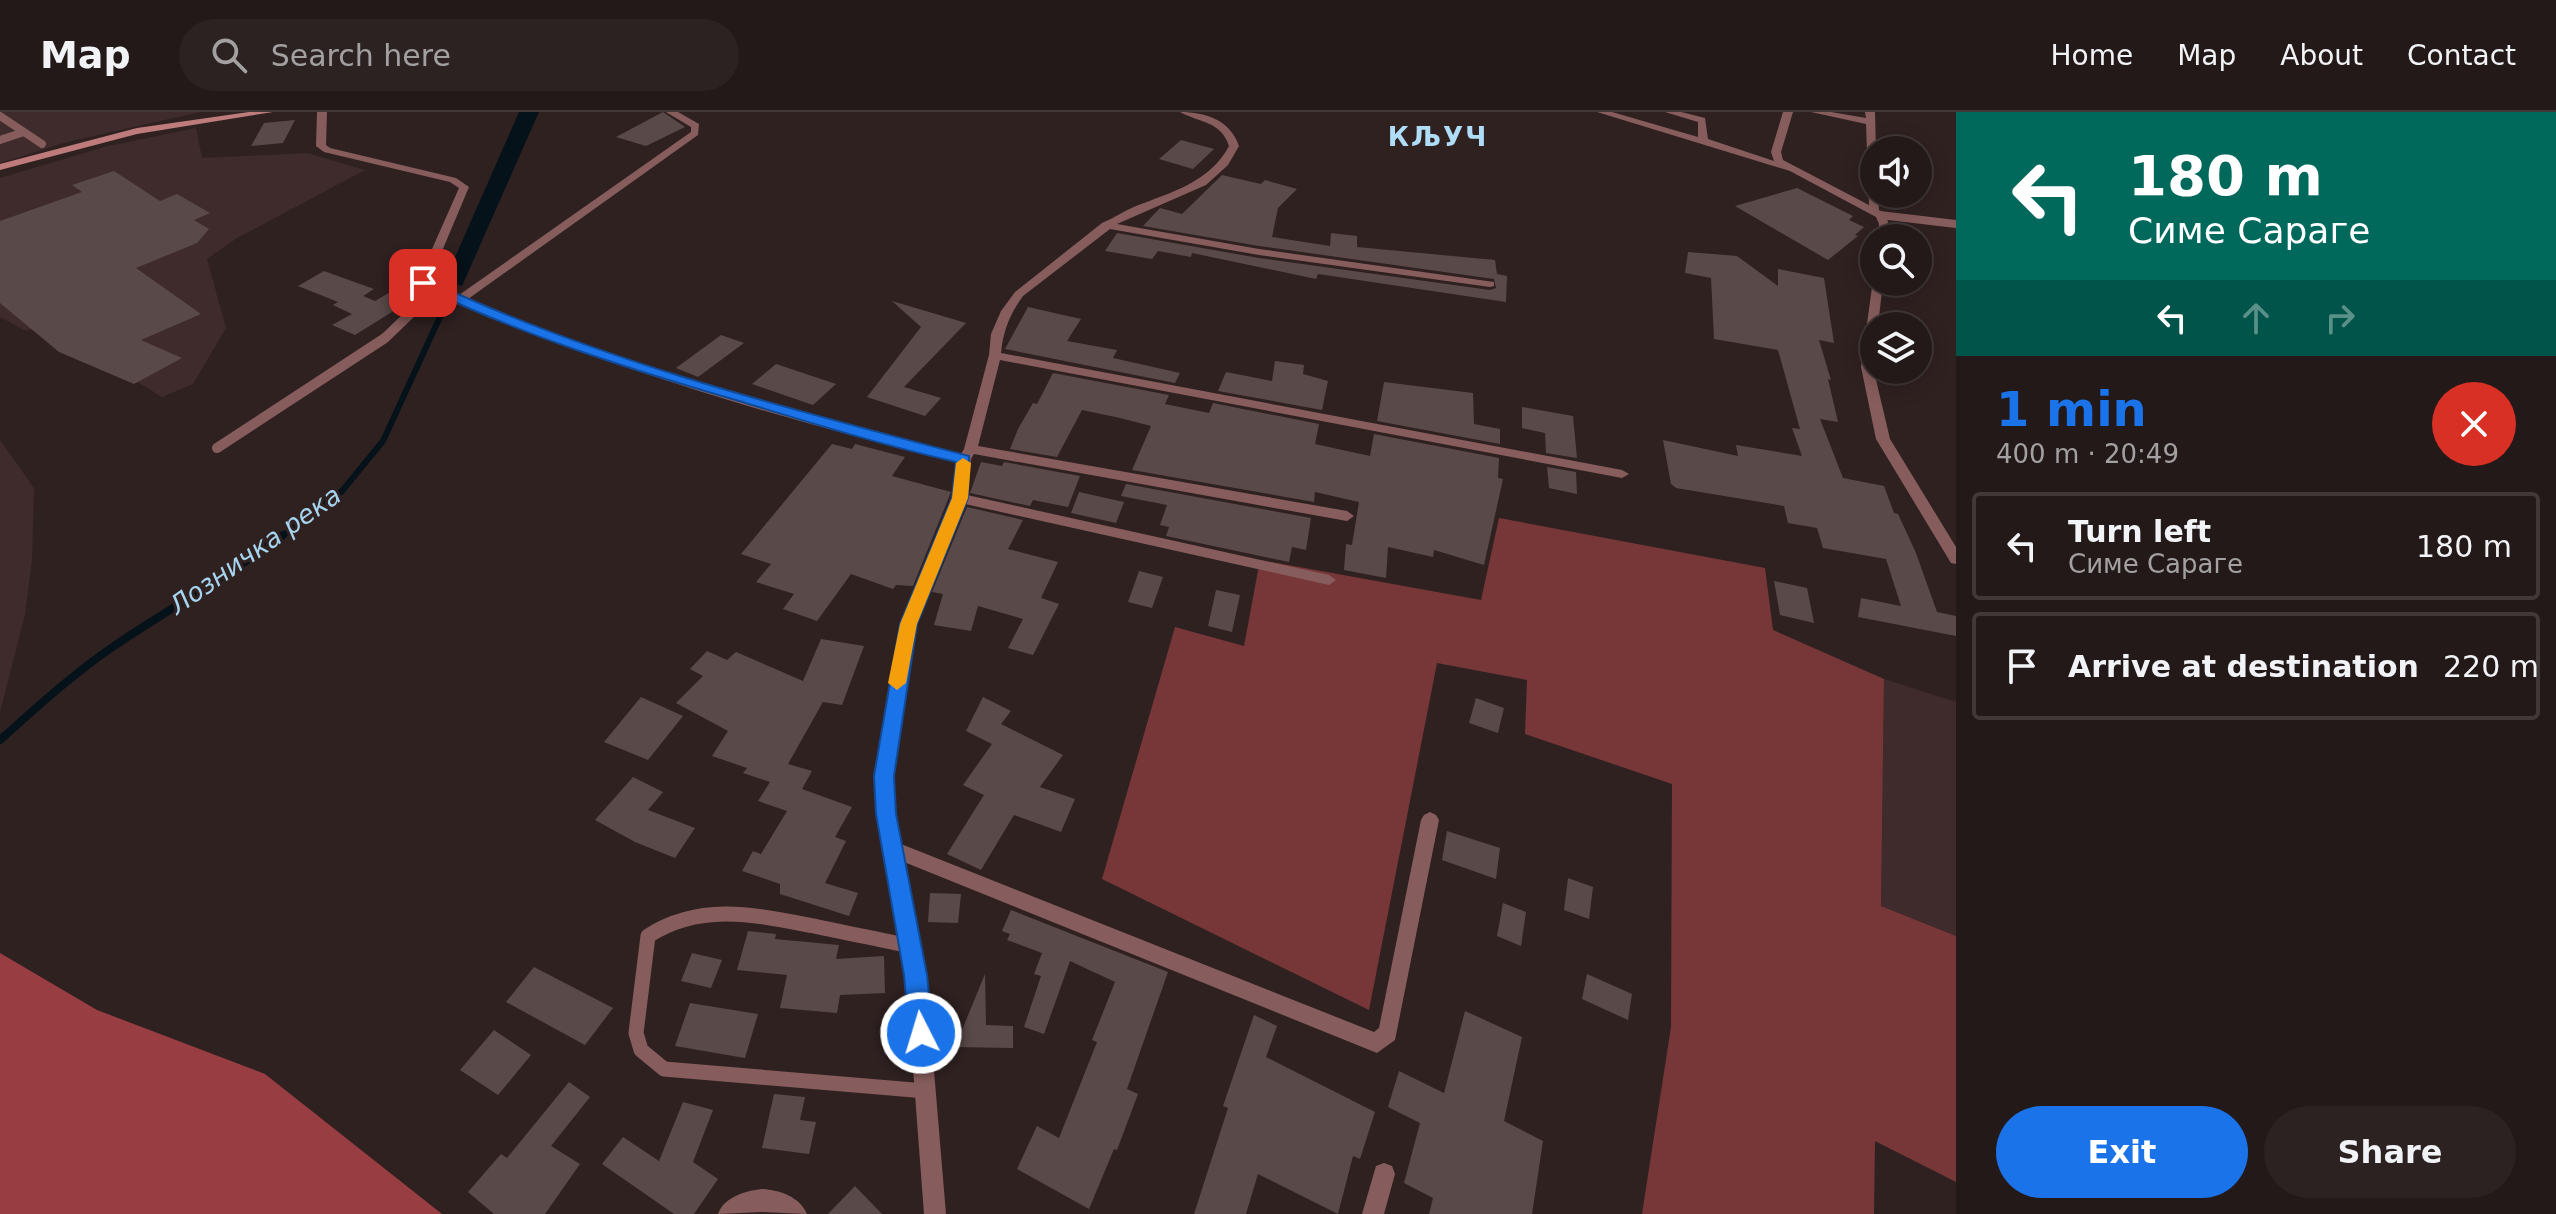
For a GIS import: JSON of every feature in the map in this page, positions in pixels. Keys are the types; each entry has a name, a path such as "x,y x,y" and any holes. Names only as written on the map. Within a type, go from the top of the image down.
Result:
{"street":[{"path":"0,167 137,131 268,112"},
{"path":"322,112 321,146 327,150 453,180 464,187 423,283 489,314 632,365 901,445 1347,516"},
{"path":"459,300 695,133 696,126 671,112"},
{"path":"935,1214 926,1091 910,946 884,776 908,624 960,498 967,454 995,355 1001,321 1019,294 1106,225 1132,211 1202,183 1230,156 1234,146 1227,128 1214,120 1185,112"},
{"path":"1602,112 1703,140 1788,169 1877,212"},
{"path":"1670,112 1702,120 1703,140"},
{"path":"1788,112 1776,152 1779,162 1788,169"},
{"path":"1816,112 1870,117 1877,212 1884,224"},
{"path":"1106,225 1259,252 1490,284"},
{"path":"1875,296 1867,367 1883,439 1956,559"},
{"path":"995,355 1622,474"},
{"path":"960,498 1329,580"},
{"path":"893,849 1377,1043 1388,1033 1430,820"},
{"path":"1373,1214 1384,1174"},
{"path":"729,1214 741,1204 759,1199 787,1205 796,1214"}],"lane":[{"path":"0,116 42,144"},
{"path":"0,140 24,132"},
{"path":"1877,212 1956,224"},
{"path":"217,448 385,338 411,313 428,285"},
{"path":"910,946 748,913 730,912 677,919 663,924 648,936 636,1033 641,1050 664,1069 926,1091"}],"shaded area":[{"path":"0,112 200,112 67,142 0,163"},
{"path":"519,112 539,112 462,286 445,280"},
{"path":"196,128 202,158 307,153 365,170 237,238 207,259 226,328 193,384 162,397 52,329 24,330 0,317 0,178 104,147"},
{"path":"0,440 34,488 32,560 25,614 0,712"},
{"path":"1499,518 1765,568 1773,630 1884,679 1881,906 1956,936 1956,1182 1875,1141 1874,1214 1642,1214 1671,1027 1672,784 1525,734 1527,680 1437,663 1369,1010 1102,879 1175,627 1244,646 1260,560 1481,600"},
{"path":"1884,679 1956,702 1956,936 1881,906"},
{"path":"0,953 97,1010 265,1074 442,1214 0,1214"}],"building":[{"path":"663,112 685,127 646,146 616,137"},
{"path":"295,120 283,143 251,146 264,123"},
{"path":"1181,140 1214,149 1193,169 1159,159"},
{"path":"114,171 160,201 177,194 210,213 194,220 209,229 197,243 136,268 201,314 141,340 182,358 134,384 59,352 0,303 0,221 82,192 72,185"},
{"path":"1222,175 1261,184 1265,180 1297,189 1278,208 1272,237 1330,246 1331,233 1357,236 1357,247 1495,260 1497,274 1507,276 1506,302 1318,274 1316,279 1192,253 1191,257 1158,251 1152,259 1105,251 1117,233 1259,258 1490,290 1496,288 1494,279 1259,246 1143,226 1160,208 1182,214"},
{"path":"1797,188 1853,216 1849,220 1860,225 1860,231 1855,235 1858,236 1828,260 1735,206"},
{"path":"1688,252 1737,256 1778,286 1778,269 1824,278 1834,343 1819,340 1831,380 1828,379 1838,422 1820,419 1843,478 1884,486 1894,513 1898,514 1916,553 1937,612 1956,616 1956,636 1858,617 1861,598 1901,606 1886,559 1823,548 1817,528 1788,523 1784,506 1676,488 1671,484 1663,440 1738,456 1736,445 1802,456 1792,428 1800,429 1778,350 1714,339 1711,278 1685,273"},
{"path":"324,271 374,289 363,296 375,301 399,287 408,302 355,335 332,325 352,314 333,305 338,302 298,286"},
{"path":"892,301 966,323 904,387 941,398 925,416 867,397 921,327"},
{"path":"1028,307 1081,319 1067,341 1117,350 1113,358 1180,373 1175,383 1005,349"},
{"path":"721,335 744,343 698,377 676,368"},
{"path":"1275,361 1304,365 1303,374 1328,381 1322,410 1218,391 1226,372 1272,381"},
{"path":"776,364 836,384 813,405 752,384"},
{"path":"1053,373 1169,395 1165,404 1209,413 1213,403 1319,424 1315,444 1370,456 1374,434 1499,458 1498,478 1503,479 1484,565 1434,550 1433,557 1388,547 1386,578 1344,570 1346,544 1352,545 1359,502 1315,492 1314,502 1132,470 1151,426 1120,418 1082,410 1057,457 1010,449 1018,429 1033,403 1037,404"},
{"path":"1384,382 1473,393 1474,424 1500,429 1500,444 1377,421"},
{"path":"1522,407 1573,416 1577,458 1546,453 1545,433 1522,428"},
{"path":"832,444 852,449 855,444 905,457 892,476 951,492 913,586 896,585 893,589 851,574 817,621 783,609 794,594 756,582 771,564 741,554"},
{"path":"981,462 1002,466 1004,462 1080,476 1068,507 1033,500 1030,506 970,493"},
{"path":"1547,467 1576,472 1577,494 1549,488"},
{"path":"1126,484 1311,518 1306,550 1292,547 1289,562 1166,536 1169,527 1160,525 1167,505 1121,496"},
{"path":"1079,492 1124,502 1116,523 1071,513"},
{"path":"967,507 1023,520 1008,549 1058,562 1041,598 1059,604 1033,655 1008,648 1023,619 978,606 971,631 934,625 943,594 932,592"},
{"path":"1139,571 1163,577 1152,608 1128,602"},
{"path":"1774,581 1807,588 1814,623 1780,615"},
{"path":"1216,590 1240,595 1232,632 1208,626"},
{"path":"821,639 864,646 842,705 823,702 788,764 812,771 802,789 852,807 835,837 846,841 825,883 858,893 849,916 780,894 780,884 742,871 753,851 761,854 787,811 758,801 770,782 743,773 747,768 712,756 728,731 676,703 703,676 690,669 707,651 727,660 736,652 803,681"},
{"path":"641,697 683,716 648,760 604,742"},
{"path":"983,697 1011,711 1001,724 1063,755 1040,787 1075,799 1061,832 1014,815 981,870 947,854 984,795 963,785 992,744 966,731"},
{"path":"1476,698 1504,708 1498,733 1469,723"},
{"path":"633,777 663,792 648,810 695,828 675,858 635,842 595,820"},
{"path":"1447,831 1500,848 1496,879 1442,860"},
{"path":"1568,878 1593,887 1589,919 1564,910"},
{"path":"930,893 961,894 958,923 928,922"},
{"path":"1503,903 1526,912 1521,946 1497,936"},
{"path":"1011,910 1168,972 1127,1089 1138,1094 1117,1150 1114,1149 1089,1209 1017,1169 1037,1126 1059,1138 1097,1042 1092,1040 1115,982 1070,961 1044,1034 1024,1027 1041,976 1034,974 1042,953 1007,940 1010,934 1002,931"},
{"path":"748,931 776,934 775,939 839,945 836,959 884,956 885,993 840,995 837,1013 780,1008 787,975 737,970"},
{"path":"692,953 722,960 711,988 681,981"},
{"path":"534,967 613,1008 585,1045 506,1002"},
{"path":"985,974 986,1025 1013,1026 1013,1048 955,1047"},
{"path":"1587,974 1632,994 1628,1020 1582,999"},
{"path":"690,1003 758,1014 745,1058 675,1046"},
{"path":"1465,1011 1522,1037 1504,1121 1543,1141 1532,1214 1429,1214 1433,1198 1404,1183 1420,1123 1388,1107 1399,1071 1444,1093"},
{"path":"1254,1015 1277,1026 1266,1057 1375,1112 1360,1159 1353,1156 1338,1214 1258,1174 1246,1214 1194,1214 1228,1108 1223,1106"},
{"path":"494,1030 531,1055 498,1095 460,1070"},
{"path":"569,1082 590,1097 551,1146 580,1164 545,1214 494,1214 468,1192 501,1154 507,1158"},
{"path":"774,1094 805,1097 800,1120 816,1122 809,1154 762,1148"},
{"path":"683,1102 713,1110 693,1162 718,1179 694,1214 674,1214 602,1164 623,1137 659,1161"},
{"path":"855,1186 882,1214 828,1214"}],"waterway":[{"name":"Лозничка река","path":"281,537 342,491 383,441 445,306"},
{"name":"Лозничка река","path":"0,740 99,657 283,535"}],"slow traffic":[{"path":"897,683 908,624 960,498 963,463"}],"district":[{"name":"КЉУЧ","path":"1438,137"}],"route":[{"path":"423,283 489,314 632,365 901,445 964,459 960,498 908,624 884,776 886,814 916,975 921,1033"}]}
